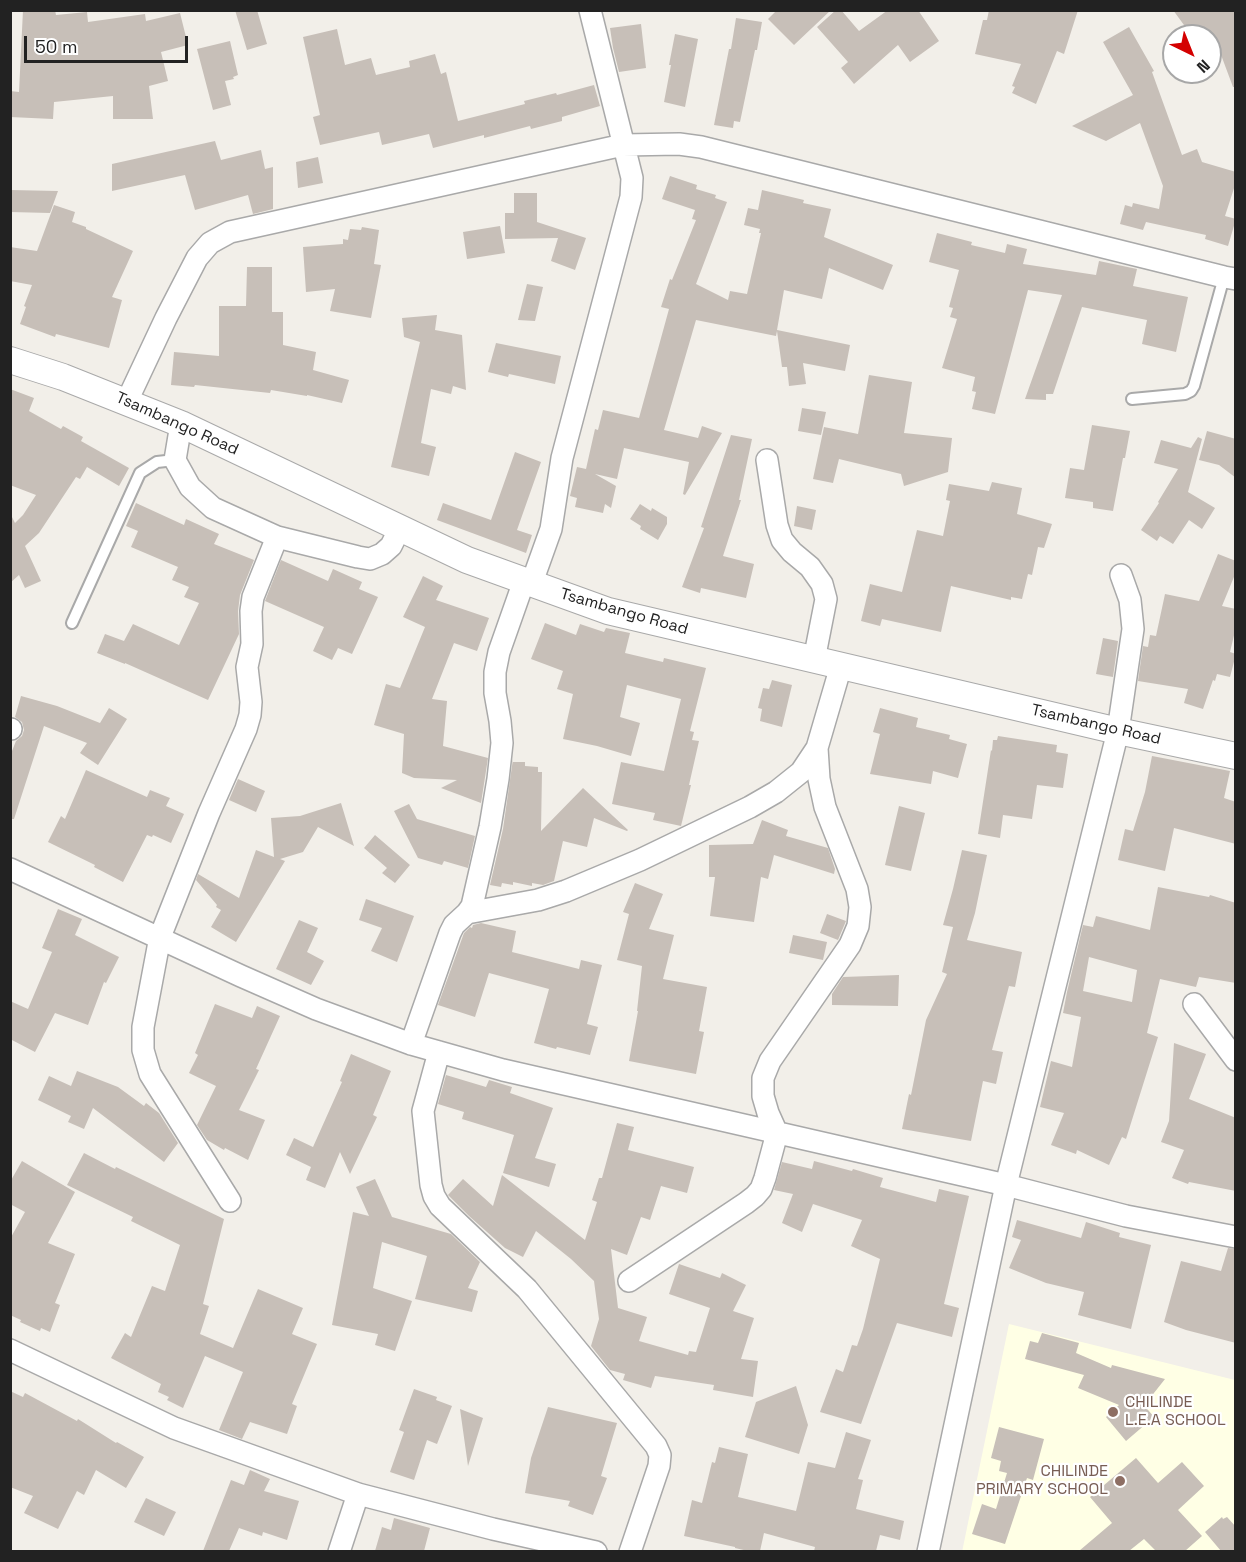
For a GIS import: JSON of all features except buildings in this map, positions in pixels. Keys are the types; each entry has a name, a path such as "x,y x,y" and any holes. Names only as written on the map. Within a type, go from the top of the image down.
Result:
{"street":[{"path":"411,1044 450,933 454,925 472,906 475,895 490,827 502,743 495,693 495,672 499,652 550,529 562,458 632,196 632,178 590,10"},
{"path":"127,401 197,258 210,243 230,232 623,145 679,144 701,147 1230,278"},
{"name":"Tsambango Road","path":"10,360 63,376 181,424 467,560 608,611 1118,731 1236,756"},
{"path":"181,424 175,460 190,487 213,508 277,537 370,559 382,554 391,546 400,528"},
{"path":"767,460 777,525 782,540 810,567 822,584 826,599 814,660"},
{"path":"230,1201 150,1074 143,1050 143,1027 160,937 250,715 251,702 247,667 252,644 252,597 277,537"},
{"path":"928,1551 1006,1185 1118,731 1132,629 1130,600 1121,575"},
{"path":"467,913 538,900 566,891 640,860 776,792 801,772 817,748 840,666"},
{"path":"629,1281 755,1196 761,1188 777,1132 763,1096 763,1078 770,1061 850,945 858,926 861,907 857,890 825,807 819,779 817,748"},
{"path":"10,869 316,1009 411,1044 503,1070 1006,1185 1126,1216 1236,1237"},
{"path":"1194,1004 1236,1060"},
{"path":"439,1052 423,1111 430,1185 434,1196 440,1206 527,1289 656,1446 660,1455 659,1467 630,1551"},
{"path":"10,1350 174,1428 358,1494 596,1551"},
{"path":"339,1551 358,1494"}],"lane":[{"path":"1132,399 1185,394 1191,391 1230,278"},
{"path":"72,623 140,473 157,462 175,460"}],"shaded area":[{"name":"CHILINDE L.E.A SCHOOL","path":"1009,1324 1235,1380 1235,1551 962,1552"}],"place":[{"name":"CHILINDE L.E.A SCHOOL","path":"1113,1412"},
{"name":"CHILINDE PRIMARY SCHOOL","path":"1120,1481"}]}
